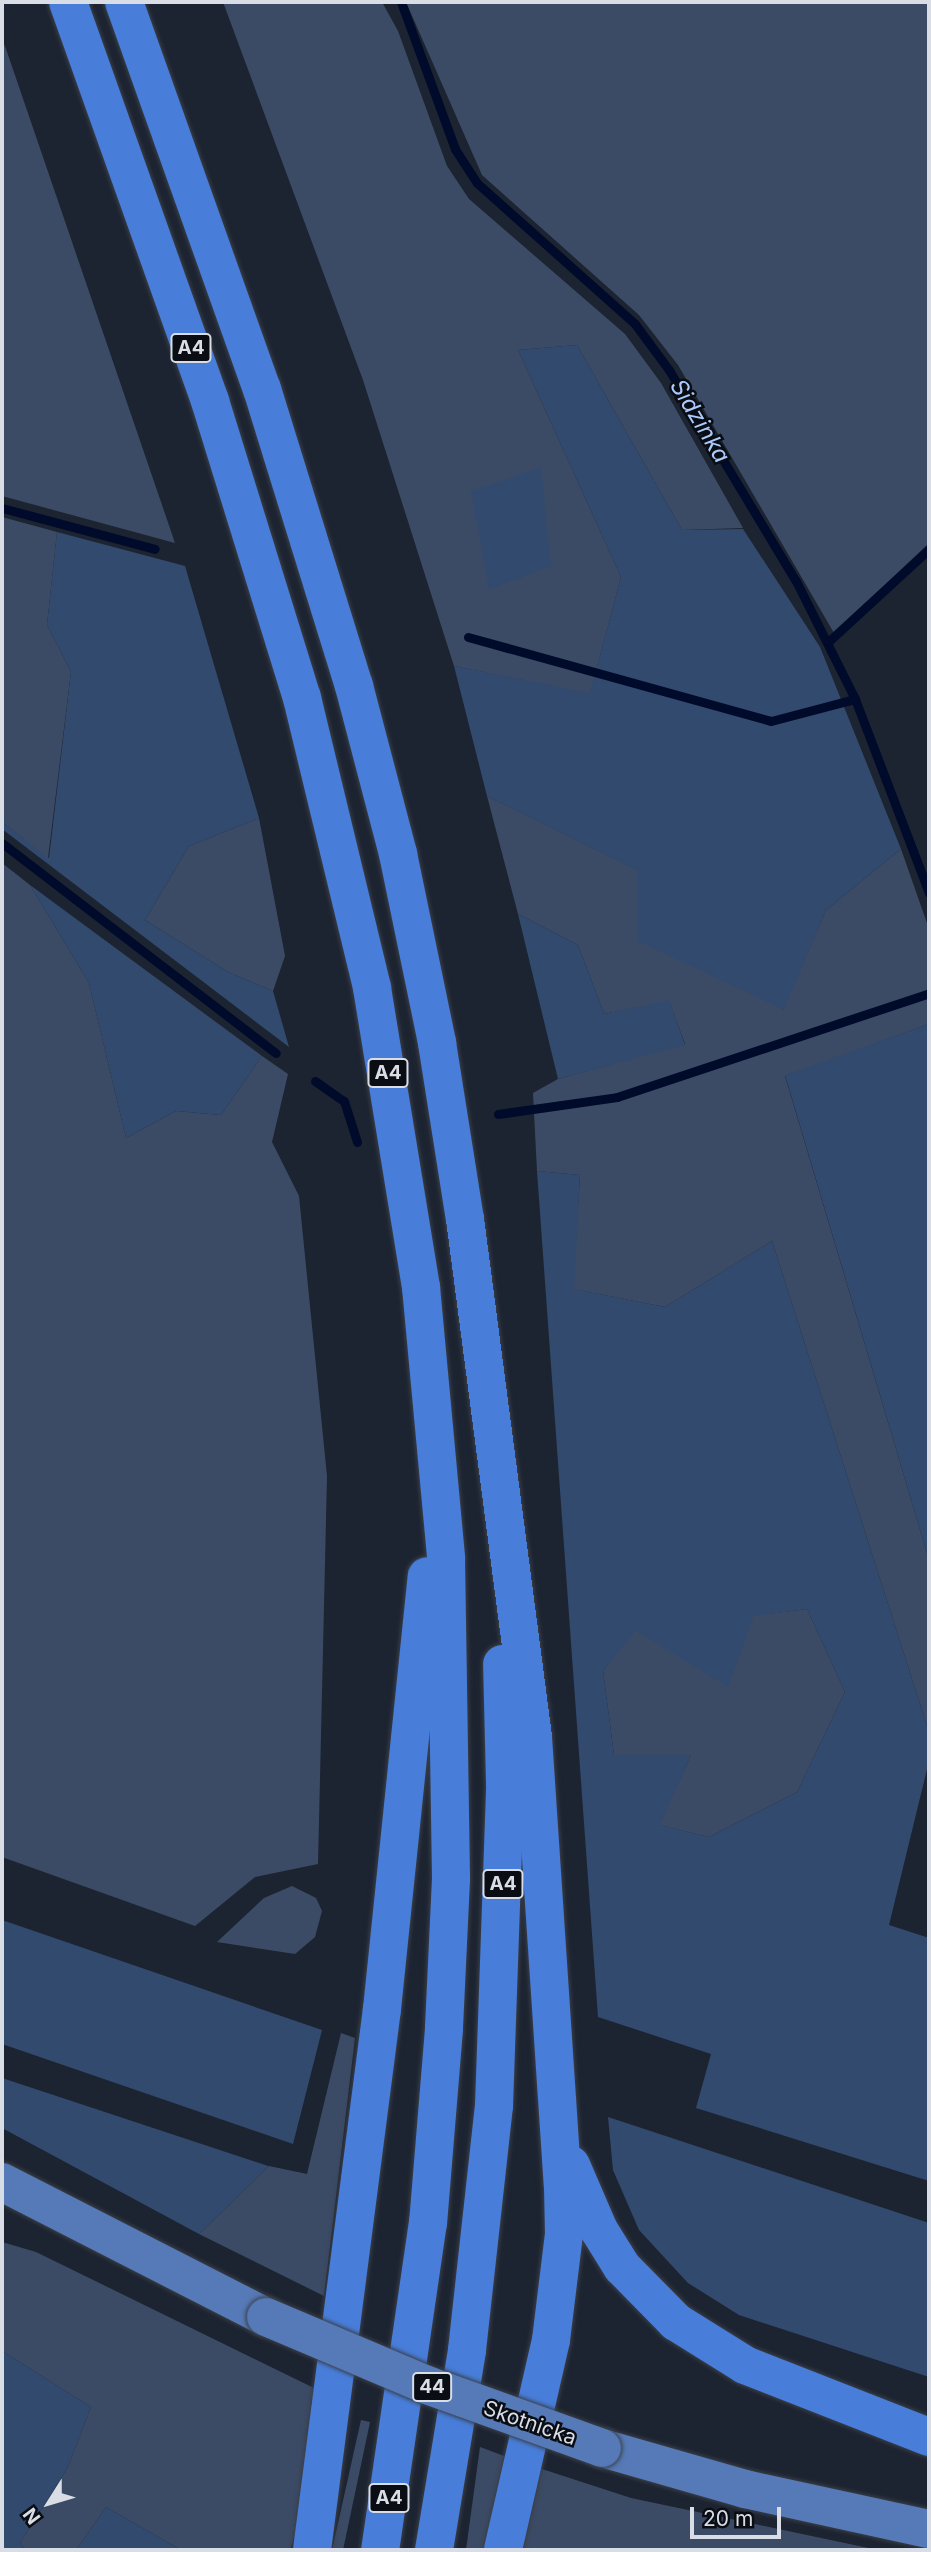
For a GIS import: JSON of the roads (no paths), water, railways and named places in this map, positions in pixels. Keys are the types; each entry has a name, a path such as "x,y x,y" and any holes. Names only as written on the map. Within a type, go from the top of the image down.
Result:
{"highway":[{"name":"A4","path":"68,2 210,401 273,599 331,805 399,1136 439,1454 452,1787 444,2029 426,2234 380,2550"},
{"name":"A4","path":"124,2 262,389 354,686 386,806 437,1043 465,1219 489,1416 505,1783 494,2106 467,2350 434,2550"},
{"path":"489,1416 533,1737 564,2234 558,2289 503,2550"},
{"path":"312,2550 382,2008 439,1454"},
{"path":"559,2134 599,2230 622,2267 676,2322 745,2365 929,2437"}],"main road":[{"name":"Skotnicka","path":"2,2182 266,2317 427,2385 602,2448 745,2489 929,2529"}],"waterway":[{"name":"Sidzinka","path":"401,2 455,149 477,183 635,324 669,370 796,581 855,699 929,893"},
{"path":"2,508 155,549"},
{"path":"828,642 929,549"},
{"path":"468,637 771,721 855,699"},
{"path":"2,843 276,1053"},
{"path":"498,1114 617,1097 929,993"},
{"path":"315,1081 344,1101 357,1142"}]}
